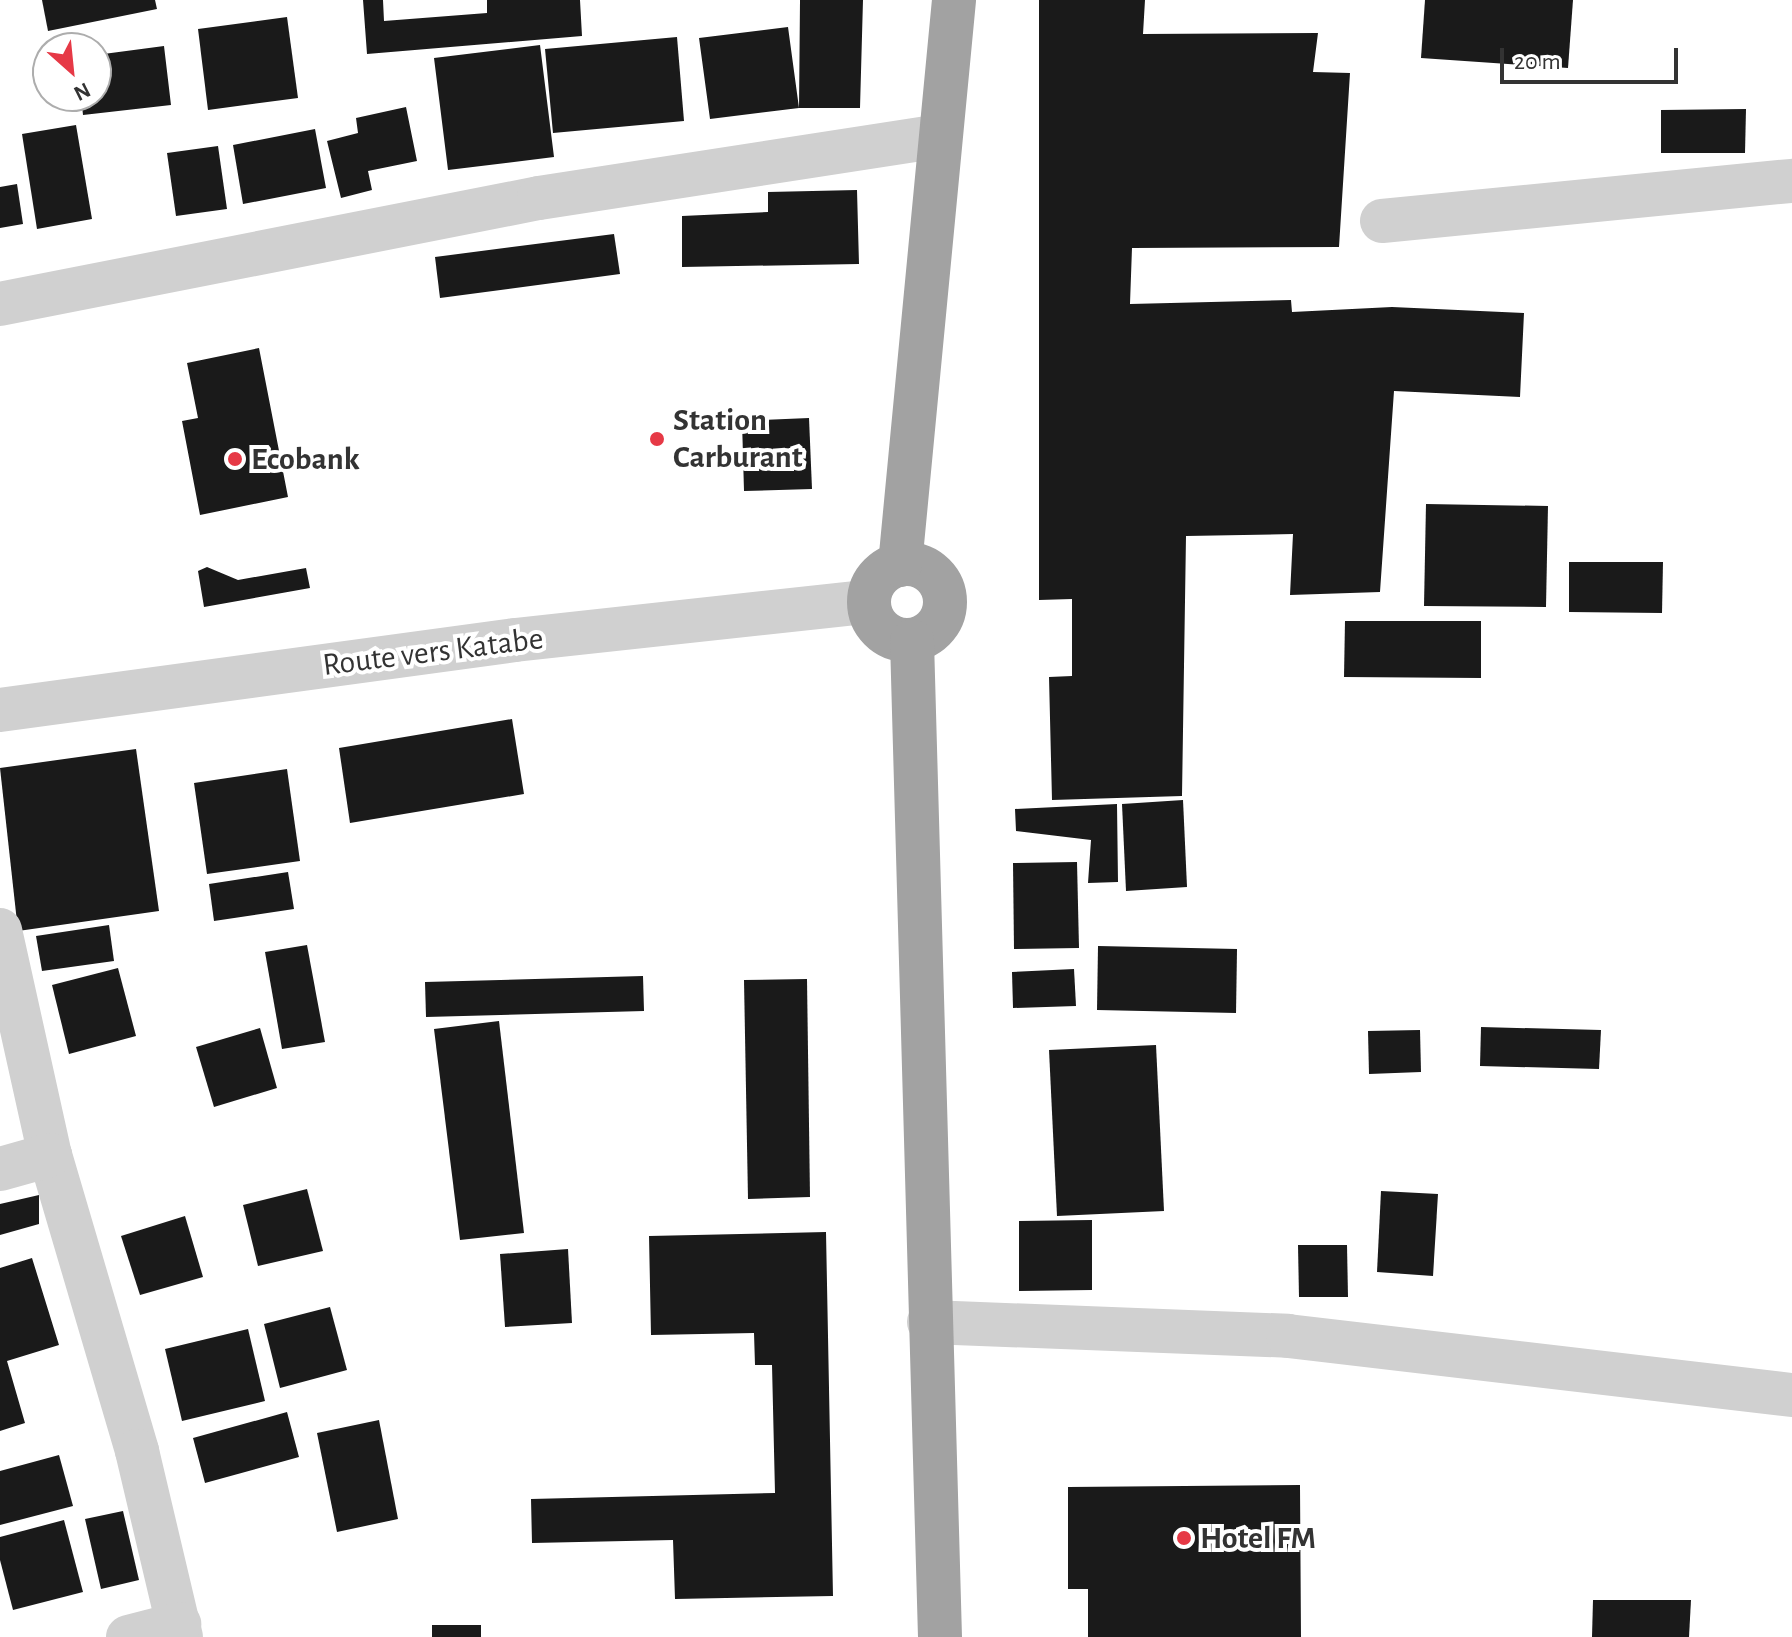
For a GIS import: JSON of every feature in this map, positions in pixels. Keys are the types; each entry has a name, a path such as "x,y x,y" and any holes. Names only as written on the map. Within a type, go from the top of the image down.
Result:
{"highway":[{"path":"900,565 954,0"},
{"path":"900,565 926,569 945,595 938,626 912,641 882,631 866,602 878,578 900,565"},
{"path":"912,641 940,1637"}],"street":[{"path":"0,304 539,198 940,136"},
{"path":"1382,221 1792,181"},
{"name":"Route vers Katabe","path":"0,710 515,640 866,602"},
{"path":"0,930 50,1155 137,1451 180,1631 128,1637"},
{"path":"0,1169 50,1155"},
{"path":"929,1322 1288,1336 1792,1395"}],"building":[{"path":"42,0 155,0 157,9 48,31"},
{"path":"363,0 383,0 384,21 487,13 487,0 580,0 582,36 367,54"},
{"path":"800,0 863,0 860,108 799,108"},
{"path":"1039,0 1145,0 1143,34 1318,33 1313,72 1350,73 1339,247 1132,248 1130,304 1291,300 1292,312 1392,307 1524,313 1520,397 1394,391 1380,592 1290,595 1293,534 1186,536 1182,796 1052,800 1049,677 1072,676 1072,599 1039,600"},
{"path":"1425,0 1573,0 1568,68 1421,58"},
{"path":"287,17 298,98 208,110 198,29"},
{"path":"788,27 799,108 710,119 699,38"},
{"path":"677,37 684,121 553,133 545,49"},
{"path":"540,45 554,157 448,170 434,58"},
{"path":"164,46 171,105 112,112 112,53"},
{"path":"406,107 417,161 368,171 372,190 341,198 327,141 358,133 356,118"},
{"path":"1746,109 1745,153 1661,153 1661,110"},
{"path":"83,112 109,112 83,115"},
{"path":"76,125 92,219 37,229 22,134"},
{"path":"315,129 326,188 243,204 233,145"},
{"path":"218,146 227,209 176,216 167,153"},
{"path":"17,184 23,224 0,228 0,187"},
{"path":"857,190 859,264 682,267 682,216 768,212 768,192"},
{"path":"614,234 620,274 440,298 435,257"},
{"name":"Ecobank","path":"259,348 288,497 200,515 182,421 198,418 187,363"},
{"path":"809,418 812,489 744,491 742,421"},
{"path":"1426,504 1548,506 1546,607 1424,606"},
{"path":"1569,562 1663,562 1662,613 1569,612"},
{"path":"207,567 238,580 306,568 310,588 204,607 198,571"},
{"path":"1345,621 1481,621 1481,678 1344,677"},
{"path":"512,719 524,794 350,823 339,748"},
{"path":"136,749 159,911 18,931 0,768"},
{"path":"287,769 300,861 207,874 194,783"},
{"path":"1183,800 1187,887 1126,891 1122,804"},
{"path":"1117,804 1118,882 1088,883 1091,840 1016,831 1015,809"},
{"path":"1077,862 1079,948 1014,949 1013,863"},
{"path":"288,872 294,909 214,921 209,884"},
{"path":"109,925 114,961 42,971 36,936"},
{"path":"307,945 325,1042 282,1049 265,952"},
{"path":"1098,946 1237,949 1236,1013 1097,1010"},
{"path":"118,968 136,1036 69,1054 52,985"},
{"path":"1074,969 1076,1006 1013,1008 1012,972"},
{"path":"643,976 644,1011 426,1017 425,982"},
{"path":"807,979 810,1197 748,1199 744,980"},
{"path":"499,1021 524,1233 460,1240 434,1029"},
{"path":"1481,1027 1601,1030 1599,1069 1480,1066"},
{"path":"260,1028 277,1088 214,1107 196,1047"},
{"path":"1420,1030 1421,1072 1369,1074 1368,1031"},
{"path":"1156,1045 1164,1211 1057,1216 1049,1050"},
{"path":"307,1189 323,1251 258,1266 243,1205"},
{"path":"1381,1191 1438,1194 1433,1276 1377,1272"},
{"path":"39,1195 39,1224 0,1235 0,1204"},
{"path":"185,1216 203,1277 140,1295 121,1236"},
{"path":"1092,1220 1092,1290 1019,1291 1019,1221"},
{"path":"826,1232 833,1596 675,1599 673,1540 532,1543 531,1499 775,1493 772,1365 755,1365 754,1333 651,1335 649,1236"},
{"path":"1298,1245 1347,1245 1348,1297 1299,1297"},
{"path":"568,1249 572,1323 505,1327 500,1254"},
{"path":"32,1258 59,1345 7,1361 25,1423 0,1431 0,1268"},
{"path":"330,1307 347,1370 280,1388 264,1324"},
{"path":"248,1329 265,1401 182,1421 165,1349"},
{"path":"287,1412 299,1457 205,1483 193,1438"},
{"path":"379,1420 398,1519 337,1532 317,1433"},
{"path":"59,1455 73,1506 0,1525 0,1471"},
{"name":"Hotel FM","path":"1300,1485 1301,1637 1088,1637 1088,1589 1068,1589 1068,1487"},
{"path":"123,1511 139,1580 101,1589 85,1519"},
{"path":"64,1520 83,1592 13,1610 0,1560 0,1537"},
{"path":"1593,1600 1691,1600 1689,1637 1592,1637"},
{"path":"432,1625 481,1625 481,1637 432,1637"}],"place":[{"name":"Station Carburant","path":"657,439"},
{"name":"Ecobank","path":"235,459"},
{"name":"Hotel FM","path":"1184,1538"}]}
